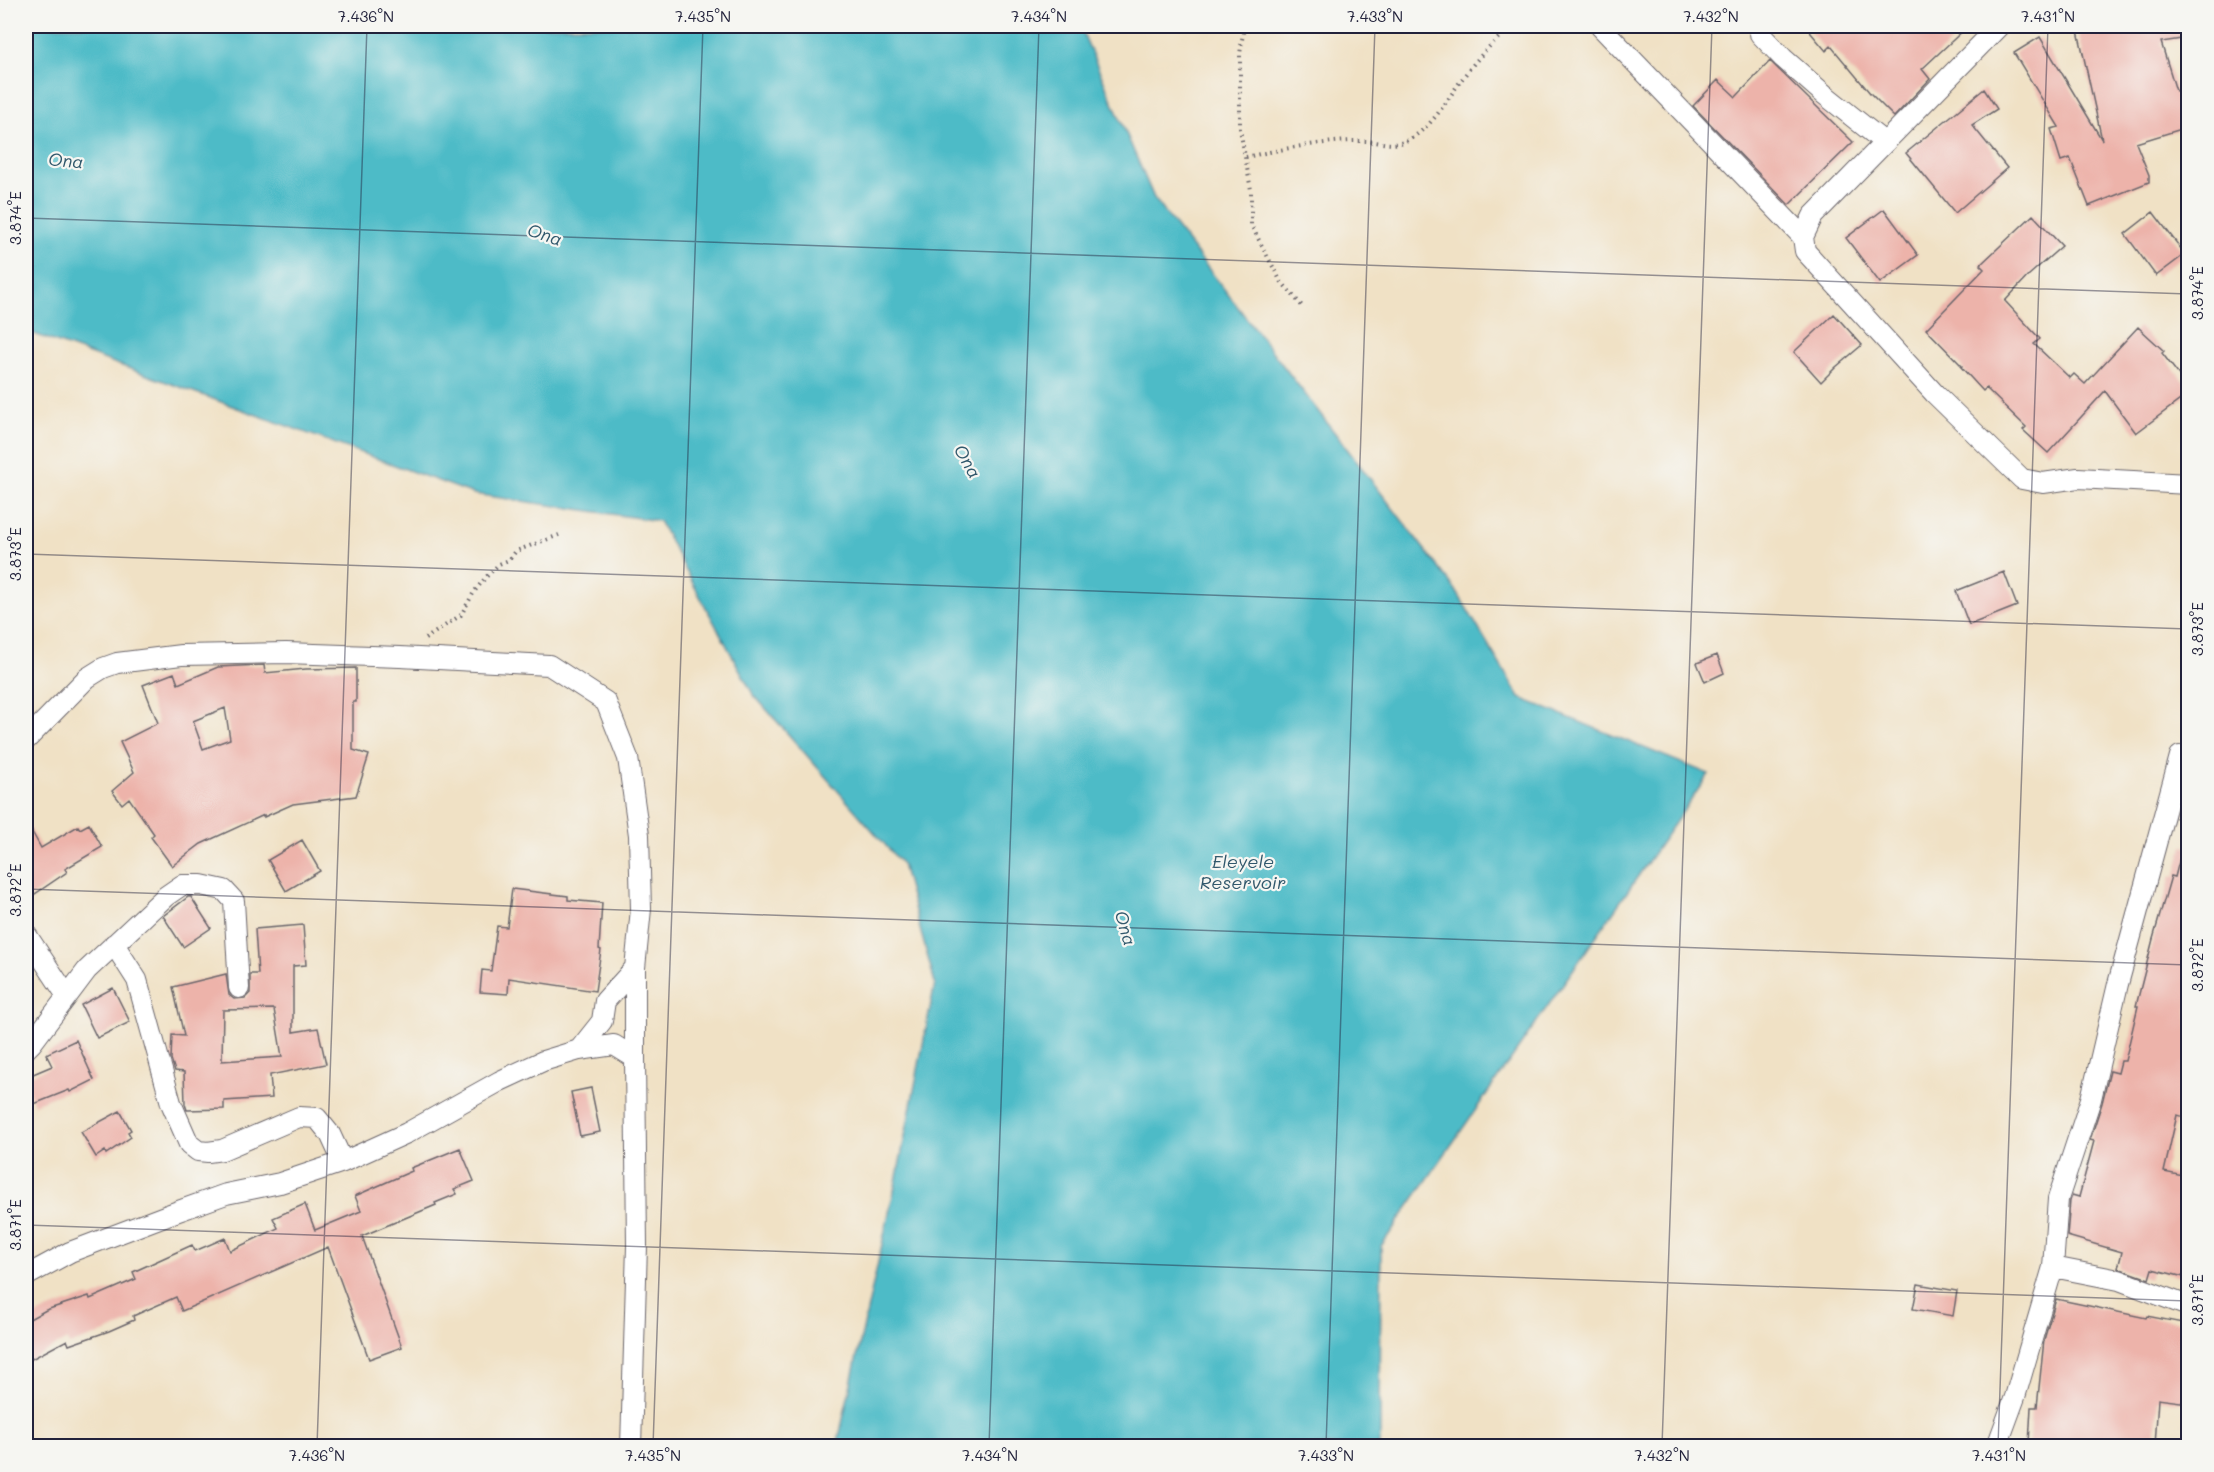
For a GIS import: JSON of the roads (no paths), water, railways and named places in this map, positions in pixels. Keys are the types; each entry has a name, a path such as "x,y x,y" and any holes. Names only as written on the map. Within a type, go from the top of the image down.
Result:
{"street":[{"path":"1600,26 1803,237"},
{"path":"1760,26 1760,34 1783,58 1884,142"},
{"path":"1999,26 1813,216 1803,237 1805,251 1927,386 2022,479 2043,483 2078,478 2188,483"},
{"path":"26,740 87,678 103,668 117,663 181,655 220,653 400,657 549,665 606,702 628,758 639,835 641,909 635,968 637,1246 632,1446"},
{"path":"1997,1446 2015,1397 2053,1267 2058,1199 2091,1100 2118,984 2180,756"},
{"path":"26,1049 87,970 166,896 182,885 201,885 224,890 234,901 239,988"},
{"path":"26,934 67,996"},
{"path":"114,944 137,980 171,1103 189,1144 198,1151 222,1150 299,1117 317,1118 330,1134 343,1162"},
{"path":"579,1050 602,1021 605,1001 635,968"},
{"path":"26,1276 70,1252 225,1194 280,1183 343,1162 407,1133 500,1080 543,1061 579,1050 614,1045 635,1058"},
{"path":"2053,1267 2120,1280 2188,1306"}],"water":[{"name":"Eleyele Reservoir","path":"26,26 1080,26 1154,198 1455,589 1520,698 1709,774 1381,1246 1380,1446 837,1446 897,1177 935,983 902,864 753,694 659,521 474,494 26,331"}],"water label":[{"name":"Ona","path":"66,160"},
{"name":"Ona","path":"545,234"},
{"name":"Ona","path":"968,461"},
{"name":"Ona","path":"1126,928"}]}
